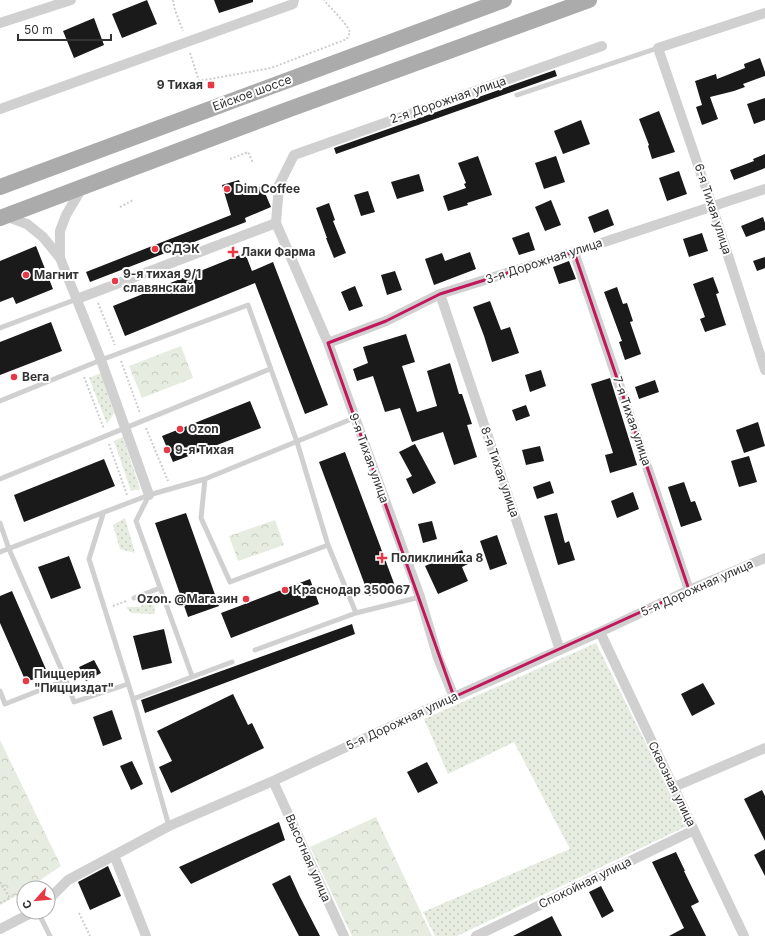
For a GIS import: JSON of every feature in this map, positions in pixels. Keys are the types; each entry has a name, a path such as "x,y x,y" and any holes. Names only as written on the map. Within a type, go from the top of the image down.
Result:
{"main road":[{"name":"Ейское шоссе","path":"0,187 504,0"},
{"path":"2,217 589,0"}],"street":[{"path":"0,23 71,0"},
{"path":"0,109 293,4 294,0"},
{"path":"658,48 765,13"},
{"name":"2-я Дорожная улица","path":"276,223 279,185 294,154 602,46"},
{"name":"6-я Тихая улица","path":"658,48 712,206 765,370"},
{"path":"60,258 60,231 66,215 83,187"},
{"name":"3-я Дорожная улица","path":"328,343 386,321 440,294 574,252 765,189"},
{"path":"2,217 27,224 43,237 60,258 101,360 149,495"},
{"path":"77,299 276,223"},
{"name":"9-я Тихая улица","path":"276,223 328,343 420,597 438,658 454,697"},
{"name":"7-я Тихая улица","path":"574,252 690,590"},
{"name":"8-я Тихая улица","path":"440,294 560,650"},
{"name":"5-я Дорожная улица","path":"56,892 68,880 169,826 273,781 690,590 765,558"},
{"name":"Сквозная улица","path":"600,632 744,936"},
{"path":"674,787 765,748"},
{"name":"Высотная улица","path":"273,781 344,936"},
{"name":"Спокойная улица","path":"476,936 694,830"},
{"path":"114,855 146,936"},
{"path":"0,929 17,920"}],"lane":[{"path":"517,95 658,48"},
{"path":"0,328 77,299"},
{"path":"0,401 101,360 248,305 297,442 328,545 356,613"},
{"path":"0,479 270,369"},
{"path":"0,552 103,514 149,495 204,479 354,418"},
{"path":"204,479 201,518 230,582 328,545"},
{"path":"149,495 136,521 192,676"},
{"path":"103,514 89,559 133,699 169,826"},
{"path":"0,523 9,549 66,680 74,702 128,684"},
{"path":"134,598 160,588"},
{"path":"255,650 356,613 420,597"},
{"path":"133,699 232,662"},
{"path":"0,691 5,704 66,680"},
{"path":"42,920 50,936"}],"path":[{"path":"199,81 271,68 347,39 350,32 347,24 335,14 324,0"},
{"path":"230,159 248,152 253,163"},
{"path":"120,207 133,200"},
{"path":"94,293 171,489"},
{"path":"104,609 134,598"},
{"path":"0,882 10,898 0,903"},
{"path":"79,913 90,936"}],"highlighted area":[{"path":"574,252 689,590 454,697 328,343 386,321 440,294"}],"green space":[{"path":"181,346 193,378 142,398 129,366"},
{"path":"101,373 114,413 107,424 89,378"},
{"path":"123,437 140,489 131,491 114,441"},
{"path":"125,518 135,553 120,549 113,525"},
{"path":"275,520 284,545 238,561 229,536"},
{"path":"143,603 154,603 155,614 131,613 126,607 141,607"},
{"path":"596,643 687,826 457,936 435,936 423,912 570,849 514,742 448,774 424,719"},
{"path":"0,740 61,866 41,880 16,880 16,896 0,905"},
{"path":"376,817 432,936 352,936 310,847"}],"building":[{"path":"147,0 157,24 122,38 112,14"},
{"path":"214,0 253,0 253,2 219,13"},
{"path":"94,18 104,45 74,58 63,31"},
{"path":"760,58 765,76 743,84 745,87 710,97 718,119 702,125 696,107 702,105 695,81 716,74 717,79 745,68 744,64"},
{"path":"555,70 557,76 336,154 334,148"},
{"path":"765,98 765,120 754,124 747,104"},
{"path":"659,111 675,152 652,159 649,145 639,119"},
{"path":"581,120 590,144 563,154 554,131"},
{"path":"765,154 765,168 734,180 730,170 754,161 753,159"},
{"path":"478,156 492,195 448,211 443,196 466,188 464,184 466,183 458,163"},
{"path":"556,156 565,182 544,189 535,163"},
{"path":"679,171 687,194 667,201 659,178"},
{"path":"419,174 424,191 397,199 391,182"},
{"path":"239,180 244,194 262,186 271,207 245,218 246,222 90,282 86,272 231,215 222,185"},
{"path":"368,191 375,212 361,216 354,195"},
{"path":"551,200 561,225 545,231 535,207"},
{"path":"329,203 335,220 333,221 346,253 334,258 316,208"},
{"path":"608,209 614,225 594,233 588,217"},
{"path":"763,217 765,230 746,237 741,226"},
{"path":"529,232 535,250 519,255 512,238"},
{"path":"702,233 708,251 689,257 683,239"},
{"path":"36,246 53,289 16,304 13,297 0,302 0,261"},
{"path":"470,252 476,269 434,285 425,259 442,253 445,261"},
{"path":"245,253 252,271 273,262 328,405 305,414 255,283 125,336 113,306"},
{"path":"765,257 765,268 757,271 753,261"},
{"path":"569,261 576,279 559,284 553,267"},
{"path":"395,271 402,290 387,295 381,275"},
{"path":"713,277 719,293 716,294 726,325 705,332 700,319 705,317 693,284"},
{"path":"355,286 363,306 349,311 341,292"},
{"path":"617,287 623,304 627,303 633,321 630,322 641,354 625,360 619,342 622,341 604,292"},
{"path":"490,301 501,330 510,327 519,353 492,362 473,307"},
{"path":"51,322 62,351 0,375 0,342"},
{"path":"406,334 415,362 402,366 417,412 437,406 427,371 450,363 459,394 462,394 472,424 467,425 477,457 454,465 443,432 412,442 400,408 385,412 373,376 357,381 353,369 368,363 363,347"},
{"path":"541,370 546,386 530,392 525,375"},
{"path":"610,378 637,465 610,473 605,455 613,453 591,384"},
{"path":"655,380 659,392 639,399 635,387"},
{"path":"250,401 261,428 173,462 162,436"},
{"path":"526,405 530,416 516,421 512,410"},
{"path":"758,422 765,446 744,453 736,430"},
{"path":"415,444 436,483 413,494 406,479 412,476 399,452"},
{"path":"540,446 544,461 526,465 522,450"},
{"path":"345,452 395,586 369,596 319,462"},
{"path":"749,456 757,482 739,487 731,461"},
{"path":"104,459 115,486 24,522 14,495"},
{"path":"550,481 554,493 537,499 533,487"},
{"path":"684,482 691,502 695,501 702,520 681,527 668,487"},
{"path":"633,492 639,509 617,518 611,501"},
{"path":"186,513 219,606 188,617 155,523"},
{"path":"557,513 565,543 569,541 575,560 558,565 544,516"},
{"path":"432,521 437,539 423,543 418,524"},
{"path":"497,535 507,564 490,570 480,541"},
{"path":"462,550 468,564 462,567 468,581 438,594 425,566"},
{"path":"69,556 81,588 51,599 38,567"},
{"path":"310,579 319,604 231,638 221,613"},
{"path":"12,591 48,674 26,682 0,623 0,596"},
{"path":"352,624 355,634 145,713 141,700"},
{"path":"164,629 172,663 142,670 133,636"},
{"path":"94,660 101,673 86,681 79,667"},
{"path":"703,683 715,704 692,716 681,694"},
{"path":"233,694 248,725 252,723 264,748 171,793 159,767 172,761 157,731"},
{"path":"112,710 122,739 103,746 93,717"},
{"path":"132,761 143,784 131,790 120,766"},
{"path":"427,762 438,783 418,793 407,772"},
{"path":"762,790 765,796 765,841 744,799"},
{"path":"279,822 285,840 191,884 179,867"},
{"path":"765,849 765,876 754,855"},
{"path":"676,852 699,902 691,906 706,936 669,936 684,928 652,862"},
{"path":"108,866 121,896 90,910 78,882"},
{"path":"290,875 320,936 299,936 272,884"},
{"path":"601,886 614,911 602,918 589,892"},
{"path":"552,916 562,936 513,936"}],"place":[{"name":"9 Тихая","path":"211,85"},
{"name":"Dim Coffee","path":"227,189"},
{"name":"СДЭК","path":"155,249"},
{"name":"Лаки Фарма","path":"233,252"},
{"name":"Магнит","path":"26,275"},
{"name":"9-я тихая 9/1 славянскай","path":"115,281"},
{"name":"Вега","path":"14,377"},
{"name":"Ozon","path":"180,429"},
{"name":"9-я Тихая","path":"167,450"},
{"name":"Поликлиника 8","path":"382,558"},
{"name":"Краснодар 350067","path":"285,590"},
{"name":"Ozon. @Магазин","path":"246,599"},
{"name":"Пиццерия \"Пицциздат\"","path":"26,681"}]}
